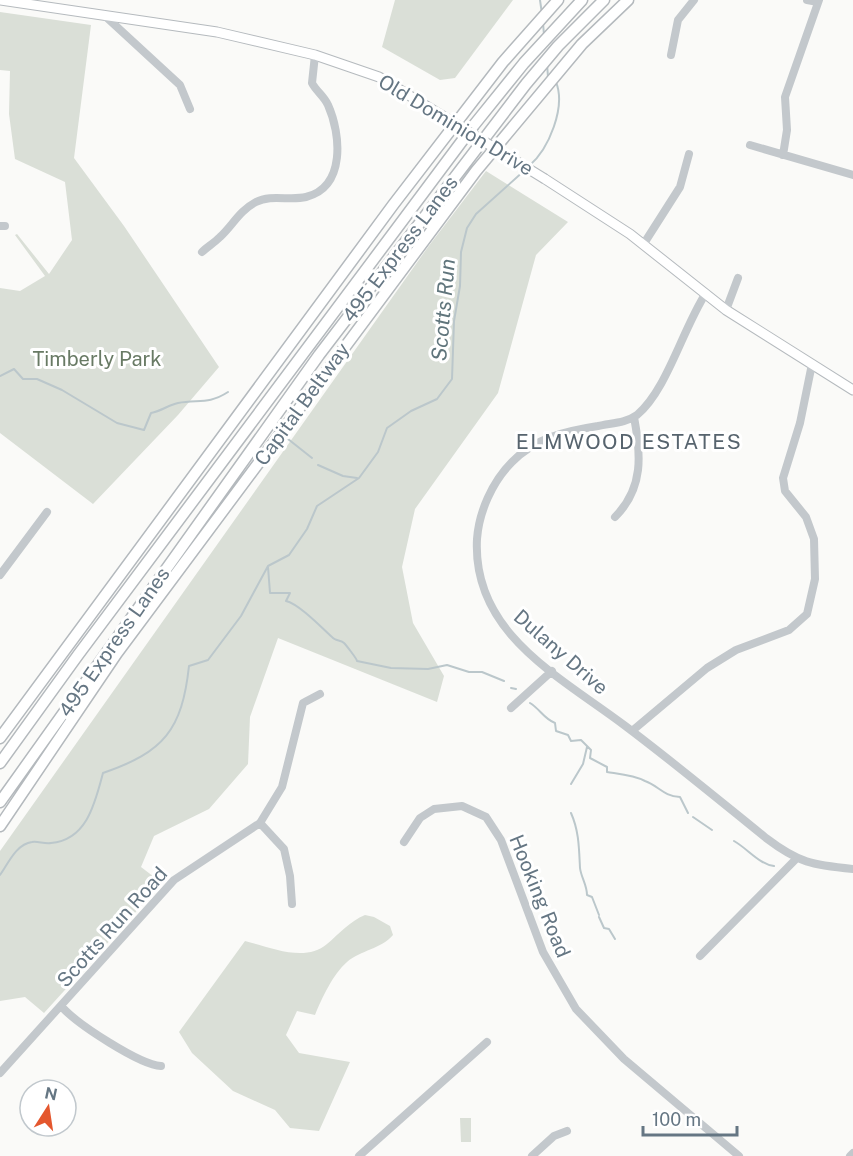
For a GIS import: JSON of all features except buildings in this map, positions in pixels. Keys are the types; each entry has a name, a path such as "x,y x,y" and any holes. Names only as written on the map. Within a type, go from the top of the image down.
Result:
{"highway":[{"name":"495 Express Lanes","path":"0,763 78,655 524,63 582,0"},
{"name":"495 Express Lanes","path":"0,802 319,355 526,84 558,46 604,0"},
{"name":"Capital Beltway","path":"0,826 117,653 469,180 582,44 628,0"},
{"path":"0,738 393,205 522,40 557,2"}],"main road":[{"name":"Old Dominion Drive","path":"0,0 223,34 315,55 379,77 608,218 726,310 853,390"}],"street":[{"path":"670,56 678,20 693,0"},
{"path":"783,155 787,130 786,97 819,1 807,0"},
{"path":"104,15 180,85 190,109"},
{"path":"202,252 222,235 236,216 256,202 306,197 320,191 331,178 336,161 337,133 328,104 312,83 315,55"},
{"path":"750,145 853,175"},
{"path":"643,245 680,187 689,154"},
{"path":"726,310 738,278"},
{"path":"615,517 632,495 639,470 639,445 634,417 659,386 693,312 706,293"},
{"path":"632,732 707,668 736,650 789,630 807,614 815,579 814,539 806,517 785,491 783,478 800,423 812,364"},
{"name":"Dulany Drive","path":"634,417 624,421 558,433 524,452 504,472 482,514 478,531 477,565 489,606 507,631 552,671 796,859 853,869"},
{"path":"0,574 47,512"},
{"path":"512,708 552,671"},
{"name":"Scotts Run Road","path":"0,1073 62,1007 174,879 260,823 282,787 303,703 320,694"},
{"name":"Hooking Road","path":"404,842 420,818 434,809 462,806 486,817 501,840 543,952 576,1009 624,1059 739,1156"},
{"path":"260,823 284,849 290,876 292,904"},
{"path":"700,956 796,859"},
{"path":"62,1007 73,1018 140,1061 161,1066"},
{"path":"359,1156 488,1042"},
{"path":"532,1156 554,1136 567,1131"}],"green space":[{"path":"395,0 513,0 455,78 440,80 382,47"},
{"name":"Timberly Park","path":"0,12 91,25 74,158 124,226 219,367 178,415 93,504 0,433 0,288 20,291 45,276 15,235 17,234 49,274 72,240 65,182 15,159 9,114 10,71 0,70"},
{"path":"486,171 568,222 536,255 498,393 415,509 402,567 413,623 444,676 437,702 278,638 250,717 248,764 209,809 154,836 141,867 162,883 44,1013 25,997 0,1001 0,851 428,247"},
{"path":"365,915 390,926 393,935 383,943 347,962 333,980 315,1015 297,1011 286,1035 299,1053 350,1062 319,1131 290,1128 275,1110 233,1091 192,1053 179,1032 245,941 287,952 318,950"},
{"path":"460,1118 471,1118 471,1142 461,1142"}],"waterway":[{"name":"Scotts Run","path":"540,0 542,14"},
{"name":"Scotts Run","path":"543,23 544,35"},
{"name":"Scotts Run","path":"547,64 548,77"},
{"name":"Scotts Run","path":"529,166 543,149 554,127 559,103 556,82"},
{"name":"Scotts Run","path":"0,875 21,846 34,842 51,843 73,835 88,818 93,808 103,773 141,756 166,736 181,707 189,666 208,660 241,616 268,566 289,555 307,529 317,506 359,478 378,452 387,428 411,411 437,399 452,379 454,321 460,286 461,252 467,228 476,214 525,170"},
{"path":"0,376 14,369 23,379 37,379 62,390 117,423 144,430 151,413 178,403 215,399 228,392"},
{"path":"288,439 312,458"},
{"path":"318,465 343,476 357,478"},
{"path":"268,567 270,593 290,593 286,601 303,611 333,638 344,643 357,661 391,668 428,669 447,665 469,672 482,672 504,681"},
{"path":"511,688 516,689"},
{"path":"530,703 555,723 556,731 568,735 571,741 581,740 591,750 590,758 607,767 607,772 636,777 669,795 680,797 688,813"},
{"path":"571,784 583,764 587,747"},
{"path":"571,813 577,833 580,868 587,895 592,897 599,915"},
{"path":"693,817 712,830"},
{"path":"734,841 758,859 774,866"},
{"path":"599,917 604,928 609,929 615,939"}],"district":[{"name":"ELMWOOD ESTATES","path":"629,441"}]}
